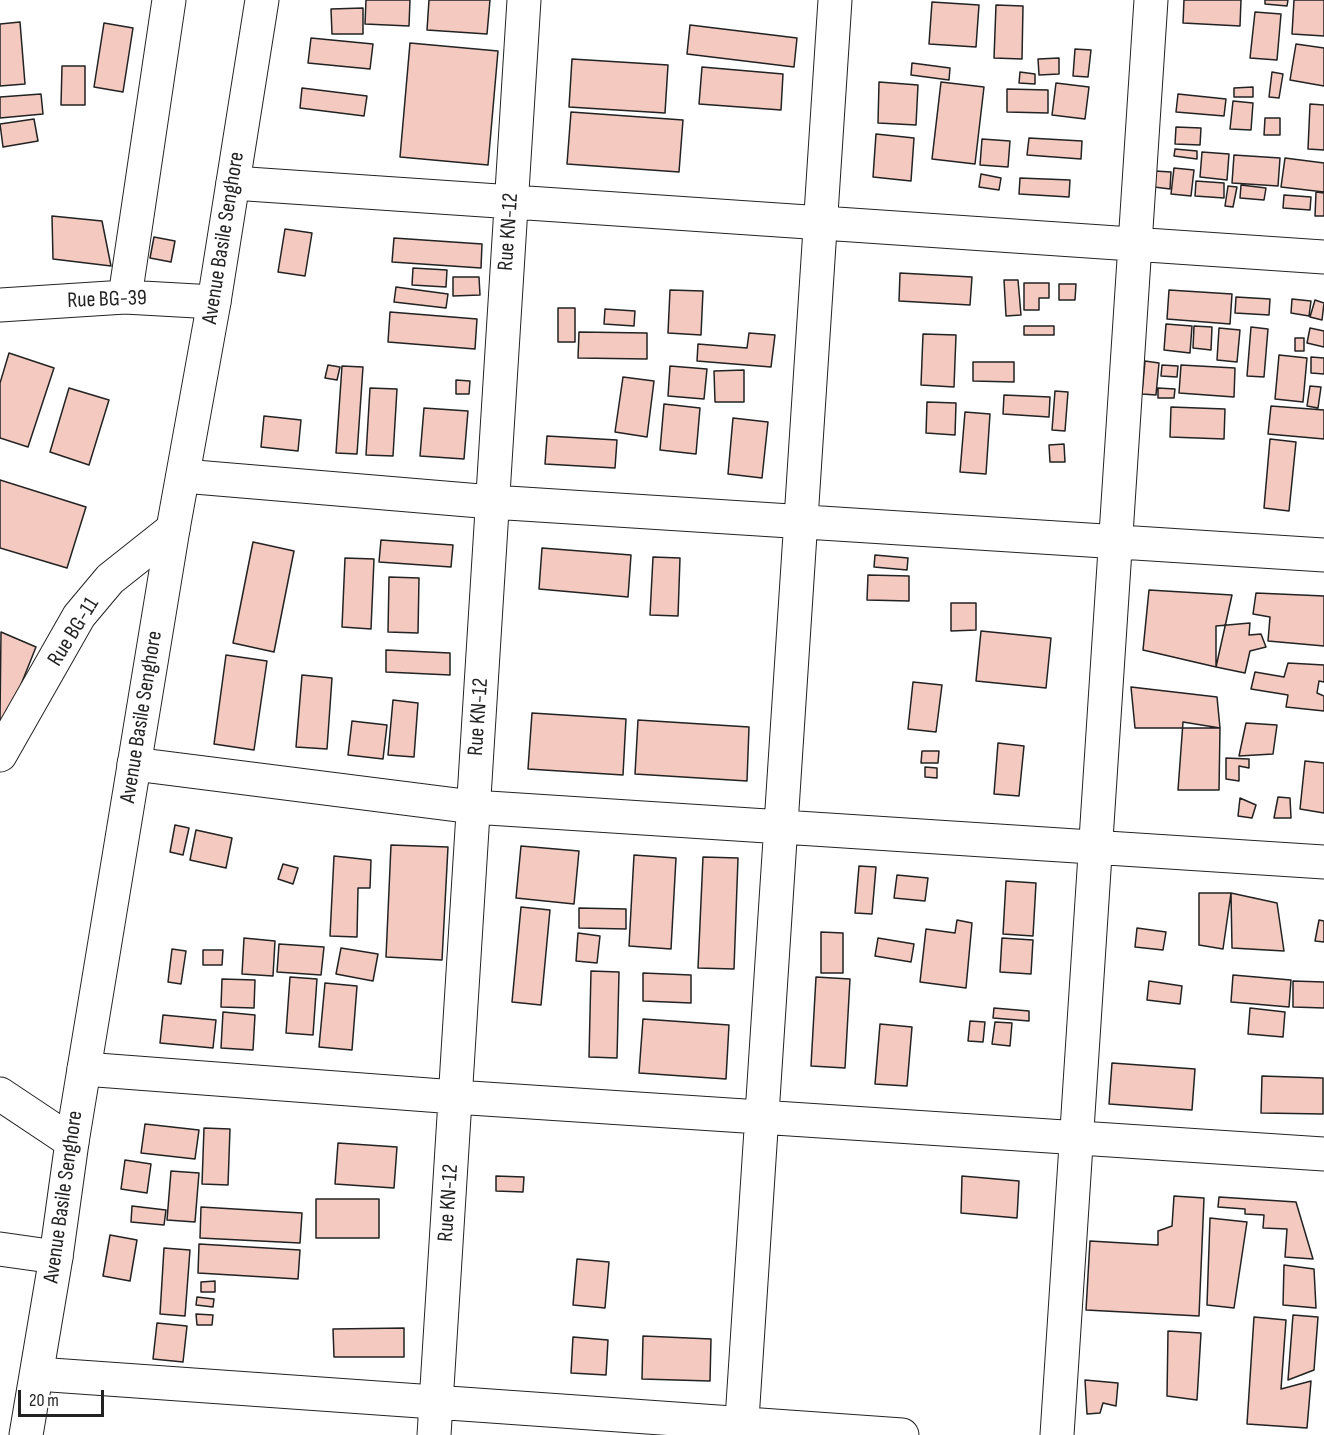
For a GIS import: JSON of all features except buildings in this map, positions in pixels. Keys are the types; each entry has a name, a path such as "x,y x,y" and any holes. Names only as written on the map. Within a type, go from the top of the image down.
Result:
{"main road":[{"path":"125,297 169,0"},
{"name":"Avenue Basile Senghore","path":"26,1435 134,764 214,302 262,0"},
{"name":"Rue KN-12","path":"434,1435 524,0"},
{"path":"741,1429 835,0"},
{"path":"1057,1435 1151,0"},
{"path":"233,183 1324,257"},
{"name":"Rue BG-39","path":"0,305 125,297 214,302"},
{"path":"183,476 492,502 1324,555"},
{"name":"Rue BG-11","path":"0,755 79,616 110,579 173,529"},
{"path":"134,764 473,807 1324,862"},
{"path":"84,1069 455,1097 1324,1154"},
{"path":"0,1094 72,1142"},
{"path":"0,1249 56,1257"},
{"path":"37,1374 436,1402 741,1429 902,1435"}]}
